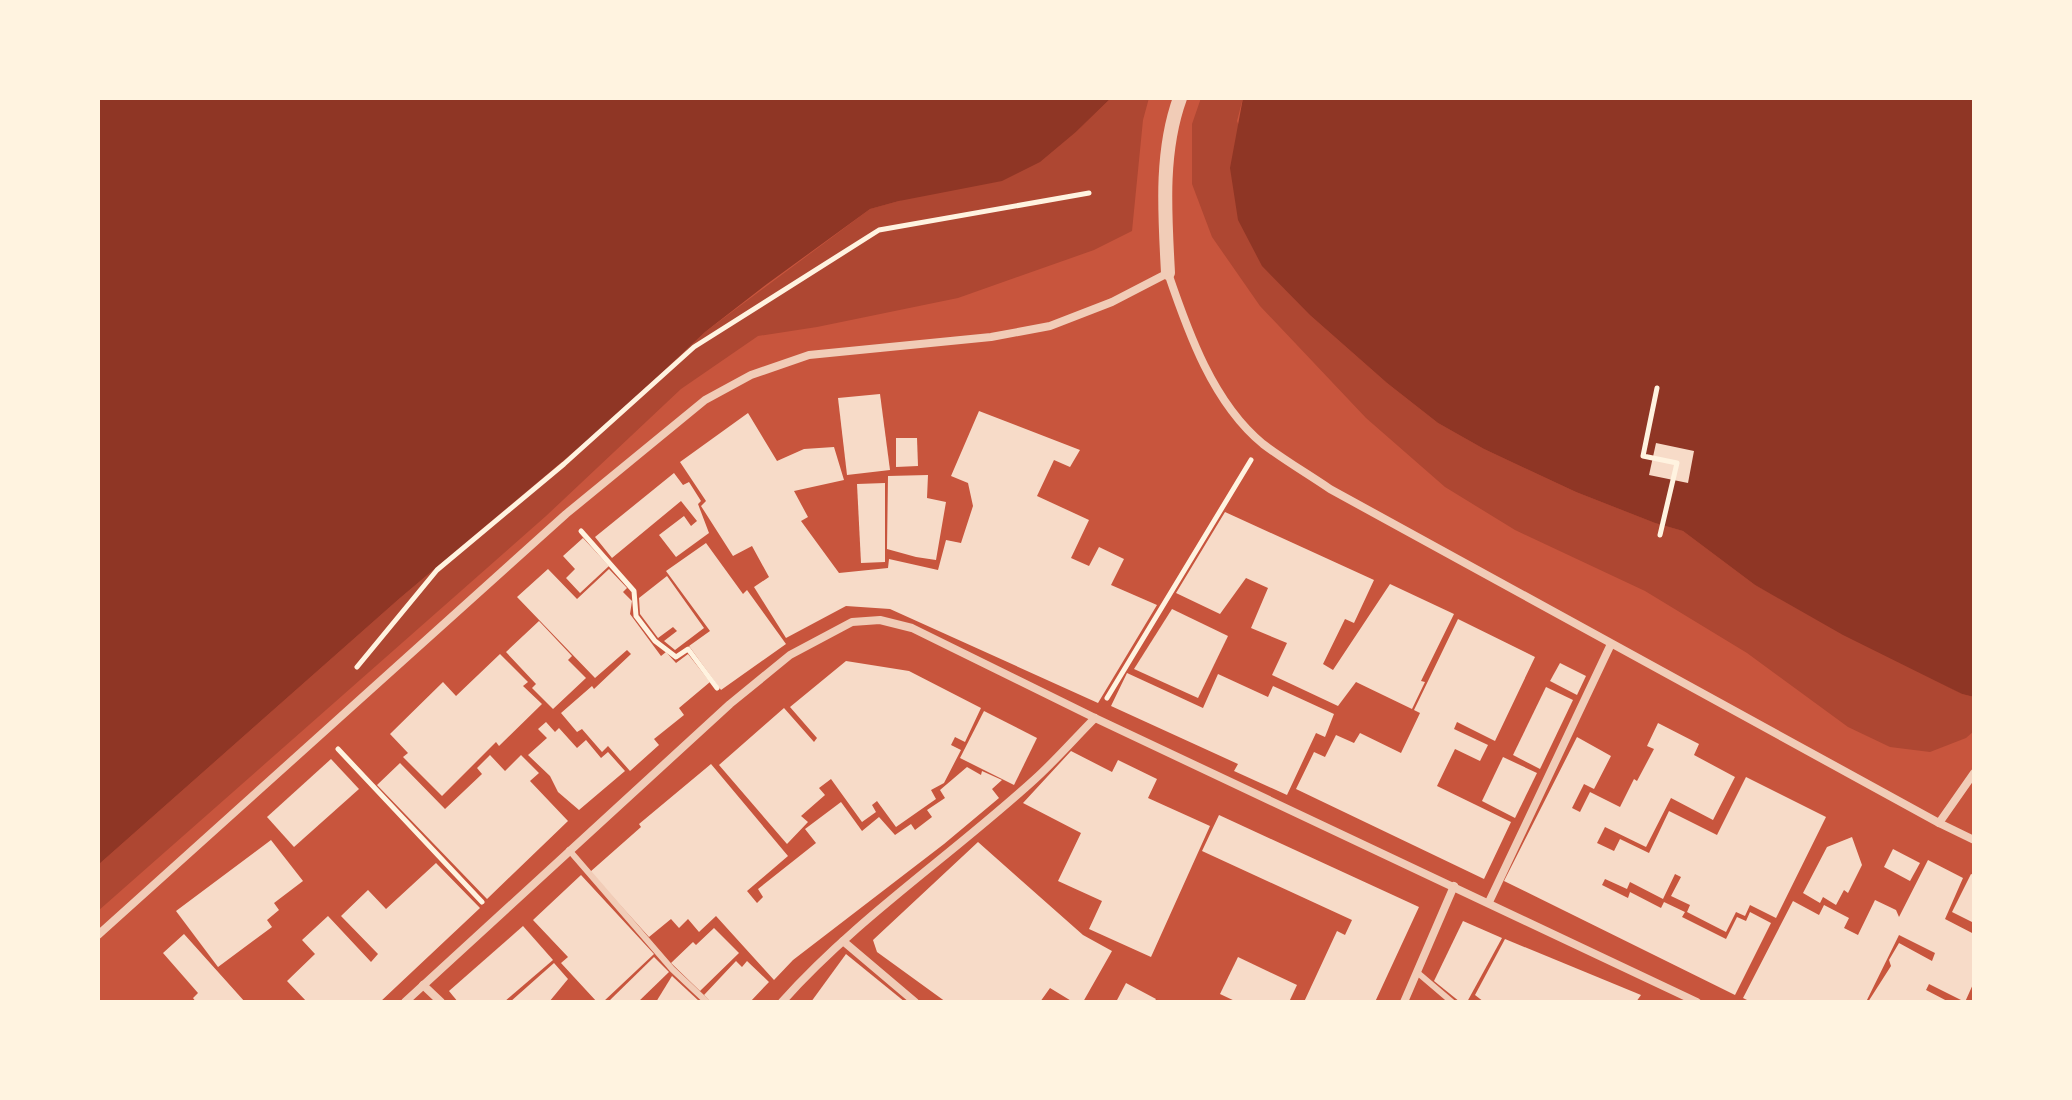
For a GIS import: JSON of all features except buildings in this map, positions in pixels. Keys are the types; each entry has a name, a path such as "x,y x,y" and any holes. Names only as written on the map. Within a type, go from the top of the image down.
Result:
{"street":[{"path":"1180,98 1174,115 1166,169 1168,273 1184,320 1217,391 1261,442 1330,489 1974,840"},
{"path":"98,935 566,514 705,400 751,375 809,355 991,337 1050,326 1112,302 1168,273"},
{"path":"405,1002 730,704 790,655 852,622 880,620 912,628 1095,718 1697,1002"},
{"path":"1489,902 1611,644"},
{"path":"782,1002 843,941 1036,778 1095,718"},
{"path":"1939,823 1974,773"},
{"path":"1404,1002 1454,886"},
{"path":"843,941 915,1002"},
{"path":"423,985 441,1002"}],"lane":[{"path":"569,850 672,969 707,1002"},
{"path":"1418,973 1452,1002"}],"path":[{"path":"1657,388 1643,456 1677,463 1660,535"},
{"path":"1095,718 1261,442"},
{"path":"566,514 634,591 636,616 655,641 676,657 688,649 730,704"},
{"path":"321,732 496,917"}],"shaded area":[{"path":"98,98 1111,98 1040,162 1002,181 870,209 767,284 705,332 614,418 400,598 98,865"},
{"path":"1111,98 1149,98 1143,120 1132,231 1094,250 958,298 758,336 681,389 546,516 98,911 98,865 400,598 614,418 705,332 870,209 899,201 1077,131"},
{"path":"1201,98 1243,98 1237,121 1311,316 1387,383 1438,423 1484,449 1576,492 1683,531 1755,585 1962,694 1974,697 1974,731 1966,738 1930,752 1890,747 1848,727 1747,653 1645,591 1515,530 1445,487 1366,418 1260,306 1212,237 1192,184 1192,124"},
{"path":"1243,98 1974,98 1974,697 1962,694 1843,635 1755,585 1683,531 1576,492 1484,449 1438,423 1387,383 1311,316 1262,266 1238,220 1230,168"}]}
